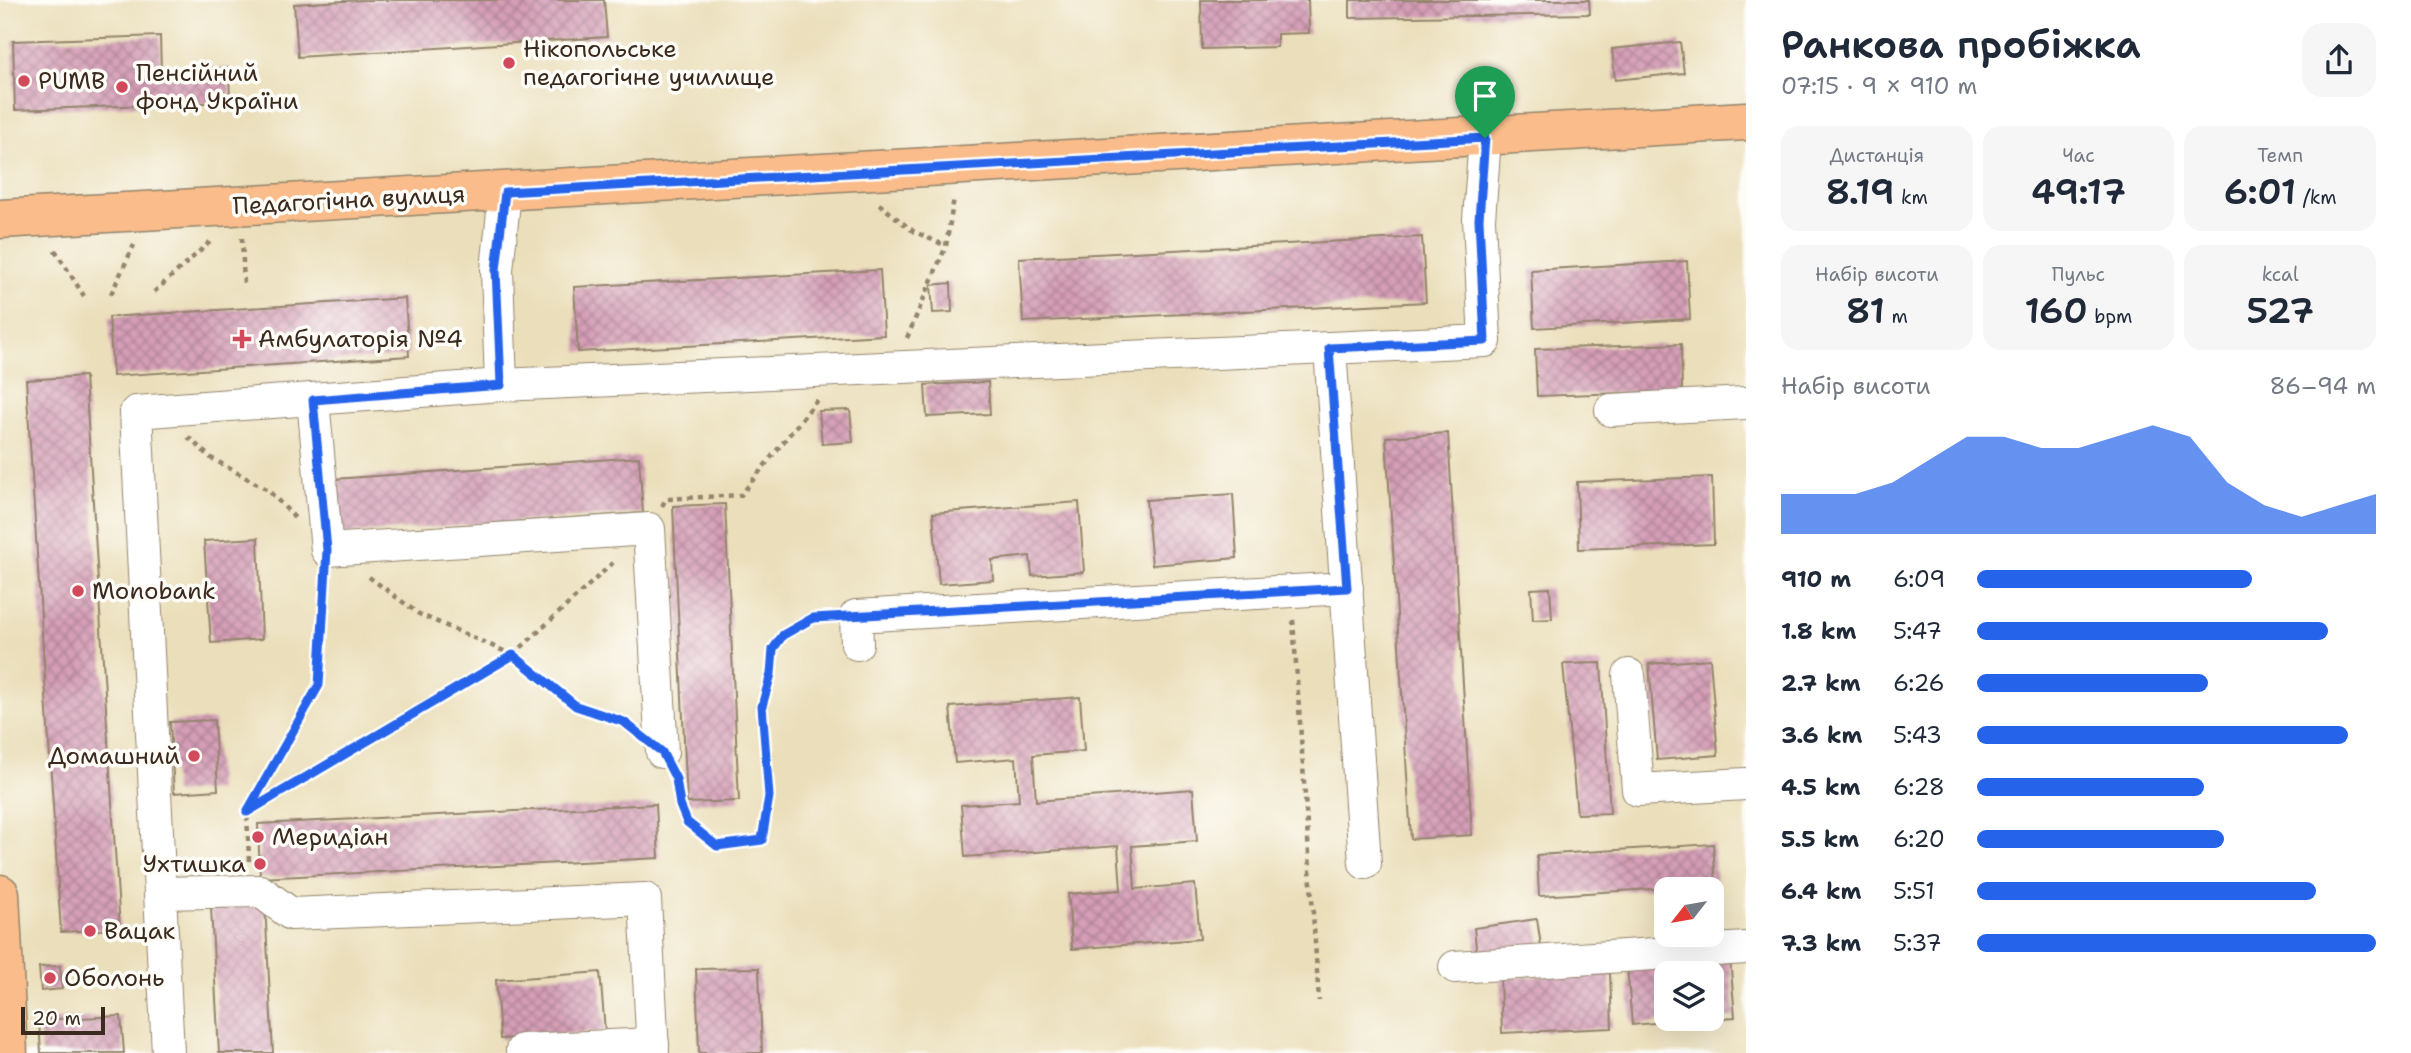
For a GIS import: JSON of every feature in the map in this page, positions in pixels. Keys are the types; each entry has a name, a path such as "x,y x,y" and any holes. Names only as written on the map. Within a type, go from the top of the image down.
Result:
{"main road":[{"name":"Педагогічна вулиця","path":"17,218 1485,138 1746,121"},
{"path":"0,894 8,1053"}],"lane":[{"path":"168,1053 136,412 501,385 1485,341 1479,219 1485,138"},
{"path":"501,385 496,270 505,192"},
{"path":"1329,348 1365,863"},
{"path":"313,400 327,550 649,529 662,752"},
{"path":"1611,410 1746,403"},
{"path":"857,630 1347,588"},
{"path":"1629,675 1637,790 1746,784"},
{"path":"160,893 260,891 291,914 645,899 653,1048 522,1051"},
{"path":"1455,967 1746,947"}],"path":[{"path":"909,367 907,335 946,246 959,166"},
{"path":"832,174 913,231 946,246"},
{"path":"244,286 241,214 268,205"},
{"path":"111,295 150,211"},
{"path":"17,218 84,296"},
{"path":"154,292 212,240"},
{"path":"247,812 513,655 649,529 666,499 741,495 842,370"},
{"path":"171,410 185,433 211,458 268,490 346,568 371,578 419,614 513,655 576,706 624,722 662,752 676,779 680,805 691,827 717,846 762,840 769,796 762,706 771,674 773,649 783,635 813,618 857,630"},
{"path":"250,891 247,812 319,685 327,550"},
{"path":"1291,592 1319,1001"}],"building":[{"name":"Нікопольське педагогічне училище","path":"362,0 604,0 607,37 298,57 294,4"},
{"path":"1201,0 1308,0 1309,33 1277,34 1277,47 1202,49"},
{"path":"1350,0 1589,0 1590,14 1350,18"},
{"name":"Пенсійний фонд України","path":"160,36 161,71 229,68 230,102 15,110 13,41"},
{"path":"1680,42 1684,73 1615,80 1612,49"},
{"path":"1422,237 1426,302 1023,322 1019,258"},
{"path":"1687,261 1690,319 1534,328 1531,270"},
{"path":"880,270 884,335 578,352 574,287"},
{"path":"951,283 952,312 933,313 931,285"},
{"path":"405,298 409,356 113,376 109,317"},
{"path":"1681,344 1682,391 1537,396 1535,349"},
{"path":"85,376 120,929 61,932 26,380"},
{"path":"988,382 990,414 927,417 925,385"},
{"path":"850,410 853,442 822,444 819,411"},
{"path":"1448,433 1472,835 1411,839 1386,437"},
{"path":"639,457 643,513 338,534 334,479"},
{"path":"1712,477 1714,544 1579,549 1577,482"},
{"path":"1233,494 1237,558 1152,565 1146,500"},
{"path":"1079,502 1084,572 1032,576 1030,556 992,560 993,580 939,584 933,513"},
{"path":"725,504 739,801 687,803 673,506"},
{"path":"258,538 262,639 211,643 204,541"},
{"path":"1550,588 1552,619 1533,620 1531,589"},
{"path":"1710,659 1718,755 1657,760 1649,664"},
{"path":"1601,663 1610,813 1577,814 1563,664"},
{"path":"1080,697 1084,751 1033,755 1036,801 1193,789 1197,841 1132,846 1135,889 1195,884 1200,939 1072,949 1068,894 1121,890 1118,846 965,857 961,805 1019,801 1016,758 955,763 950,707"},
{"name":"Домашний","path":"214,720 218,790 174,793 170,722"},
{"path":"656,804 659,858 260,878 258,824"},
{"path":"1713,844 1715,877 1654,877 1654,889 1539,896 1537,855"},
{"path":"265,905 273,1053 219,1053 211,908"},
{"path":"1537,919 1541,946 1477,956 1474,928"},
{"path":"1730,958 1735,1017 1724,1018 1724,961 1691,961"},
{"path":"1654,964 1654,1023 1632,1025 1627,966"},
{"name":"Оболонь","path":"60,966 62,989 41,991 39,967"},
{"path":"759,968 762,1053 699,1053 696,969"},
{"path":"600,972 605,1031 500,1039 496,980"},
{"path":"1610,973 1612,1028 1502,1033 1500,978"},
{"path":"121,1016 124,1053 41,1053 39,1020"}],"place":[{"name":"Нікопольське педагогічне училище","path":"509,63"},
{"name":"PUMB","path":"24,81"},
{"name":"Пенсійний фонд України","path":"122,87"},
{"name":"Амбулаторія №4","path":"242,339"},
{"name":"Monobank","path":"78,591"},
{"name":"Домашний","path":"194,756"},
{"name":"Меридіан","path":"258,837"},
{"name":"Ухтишка","path":"260,864"},
{"name":"Вацак","path":"90,931"},
{"name":"Оболонь","path":"50,978"}],"route":[{"path":"1485,138 1479,219 1485,341 1329,348 1347,588 813,618 783,635 773,649 771,674 762,706 769,796 767,827 762,840 752,843 717,846 691,827 680,805 676,779 662,752 624,722 604,713 576,706 513,655 247,812 319,685 327,550 313,400 501,385 496,270 505,192 1485,138"}]}
